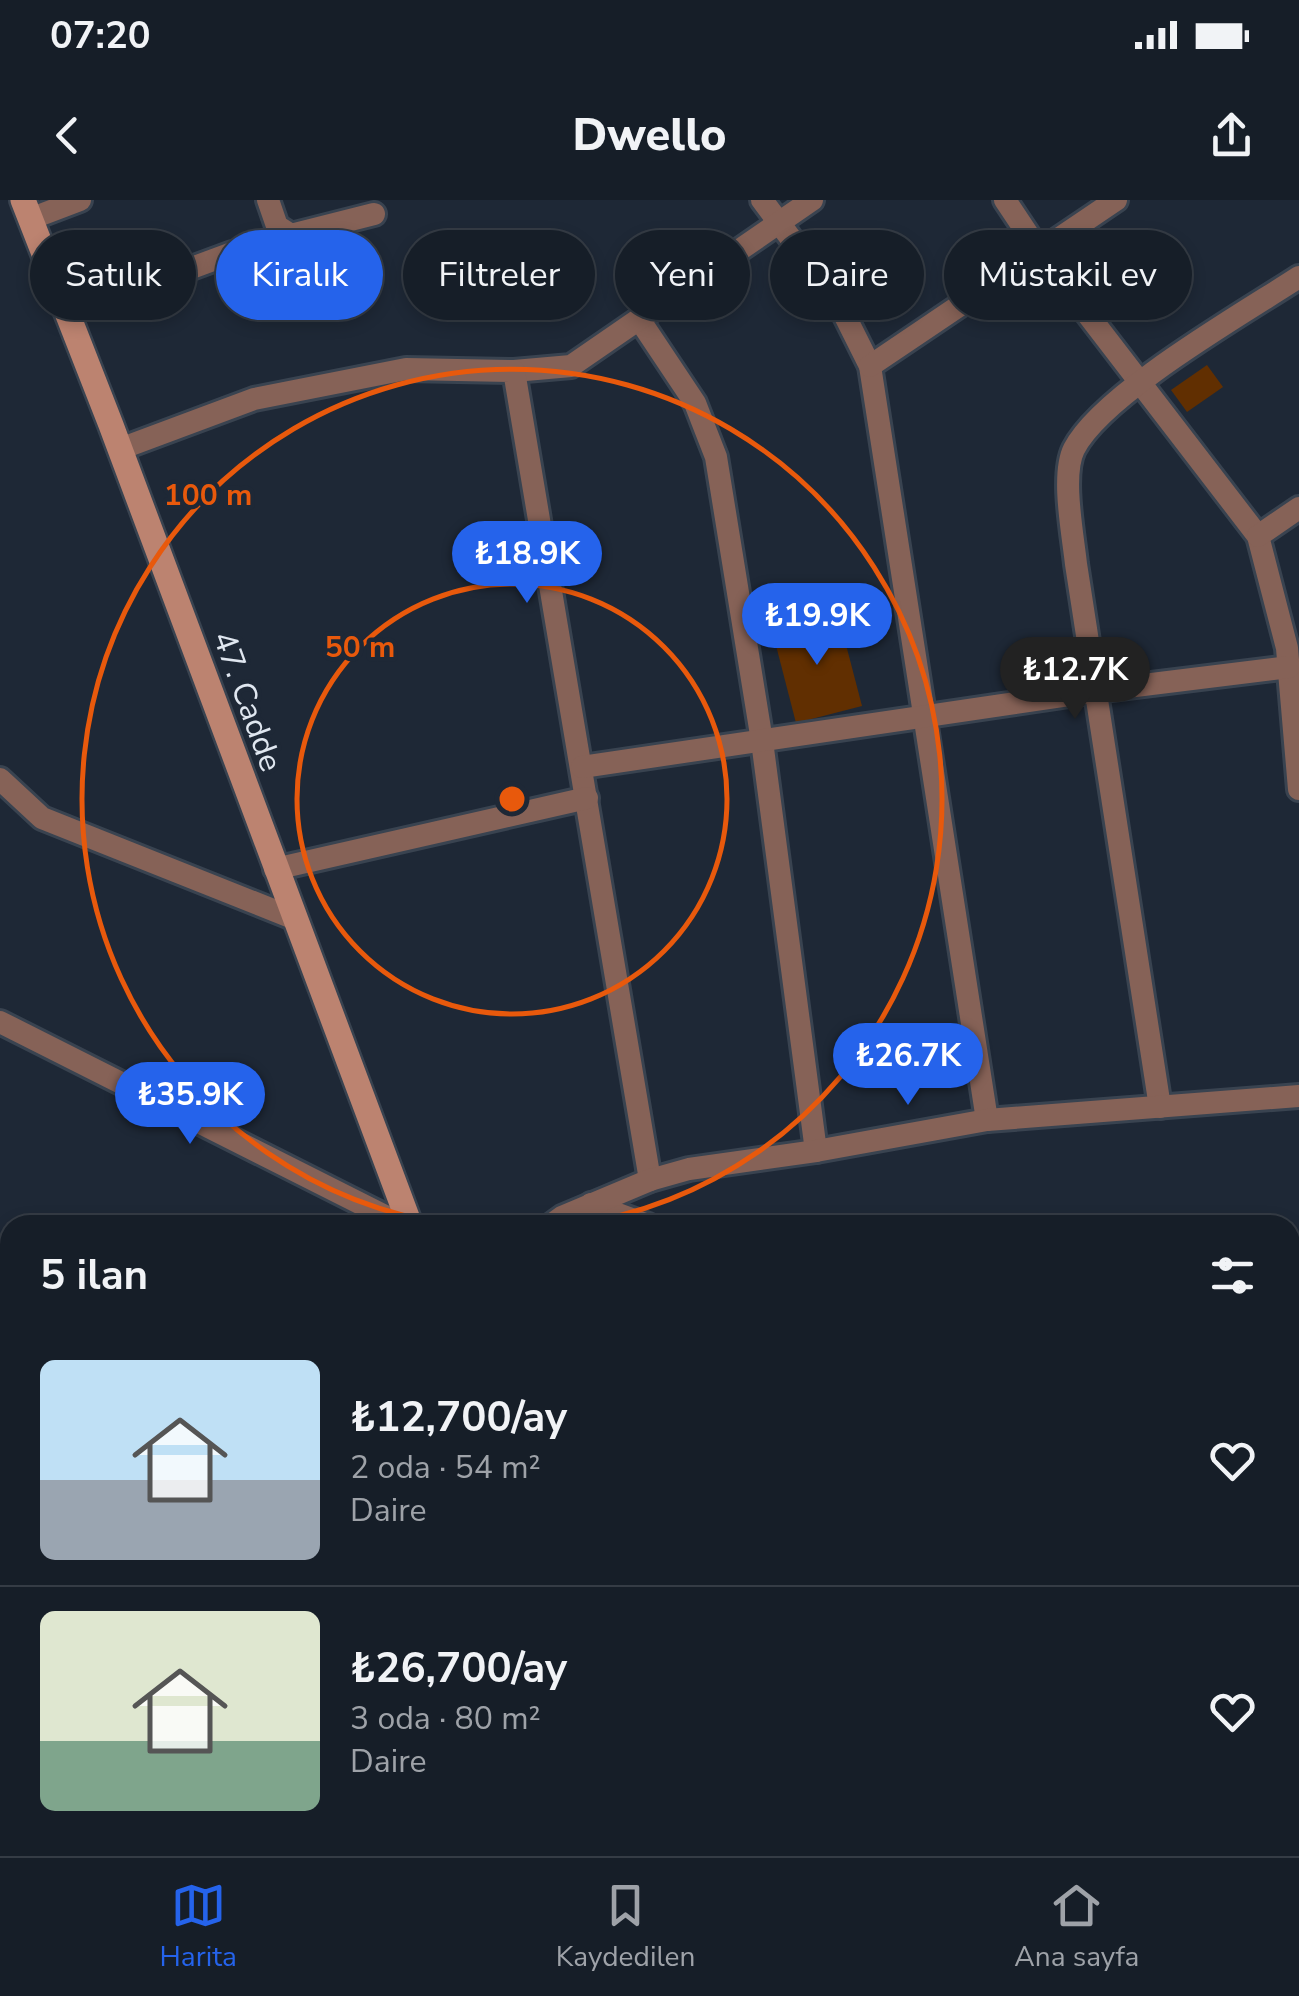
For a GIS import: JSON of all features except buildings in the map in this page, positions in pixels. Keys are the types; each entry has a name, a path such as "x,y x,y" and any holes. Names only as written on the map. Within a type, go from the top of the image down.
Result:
{"street":[{"path":"26,210 80,200"},
{"path":"268,200 277,226 291,235 374,214"},
{"path":"762,200 837,300 870,366 987,1120"},
{"path":"750,242 812,200"},
{"path":"1005,200 1024,230"},
{"path":"1070,230 1116,200"},
{"path":"1160,1107 1076,564 1069,487 1072,452 1090,428 1142,381 1299,276"},
{"path":"870,366 944,315"},
{"name":"47. Cadde","path":"70,320 403,1215"},
{"path":"120,449 254,399 406,369 514,371 571,366 638,320"},
{"path":"640,320 694,403 716,457 762,740 816,1151"},
{"path":"1093,320 1258,536 1289,666 1299,789"},
{"path":"514,371 650,1180"},
{"path":"1258,536 1299,508"},
{"path":"582,767 1289,666"},
{"path":"2,788 42,818 293,918"},
{"path":"275,868 587,798"},
{"path":"0,1022 387,1215"},
{"path":"571,1215 650,1180 689,1169 987,1120 1299,1096"},
{"path":"592,1204 621,1215"}]}
